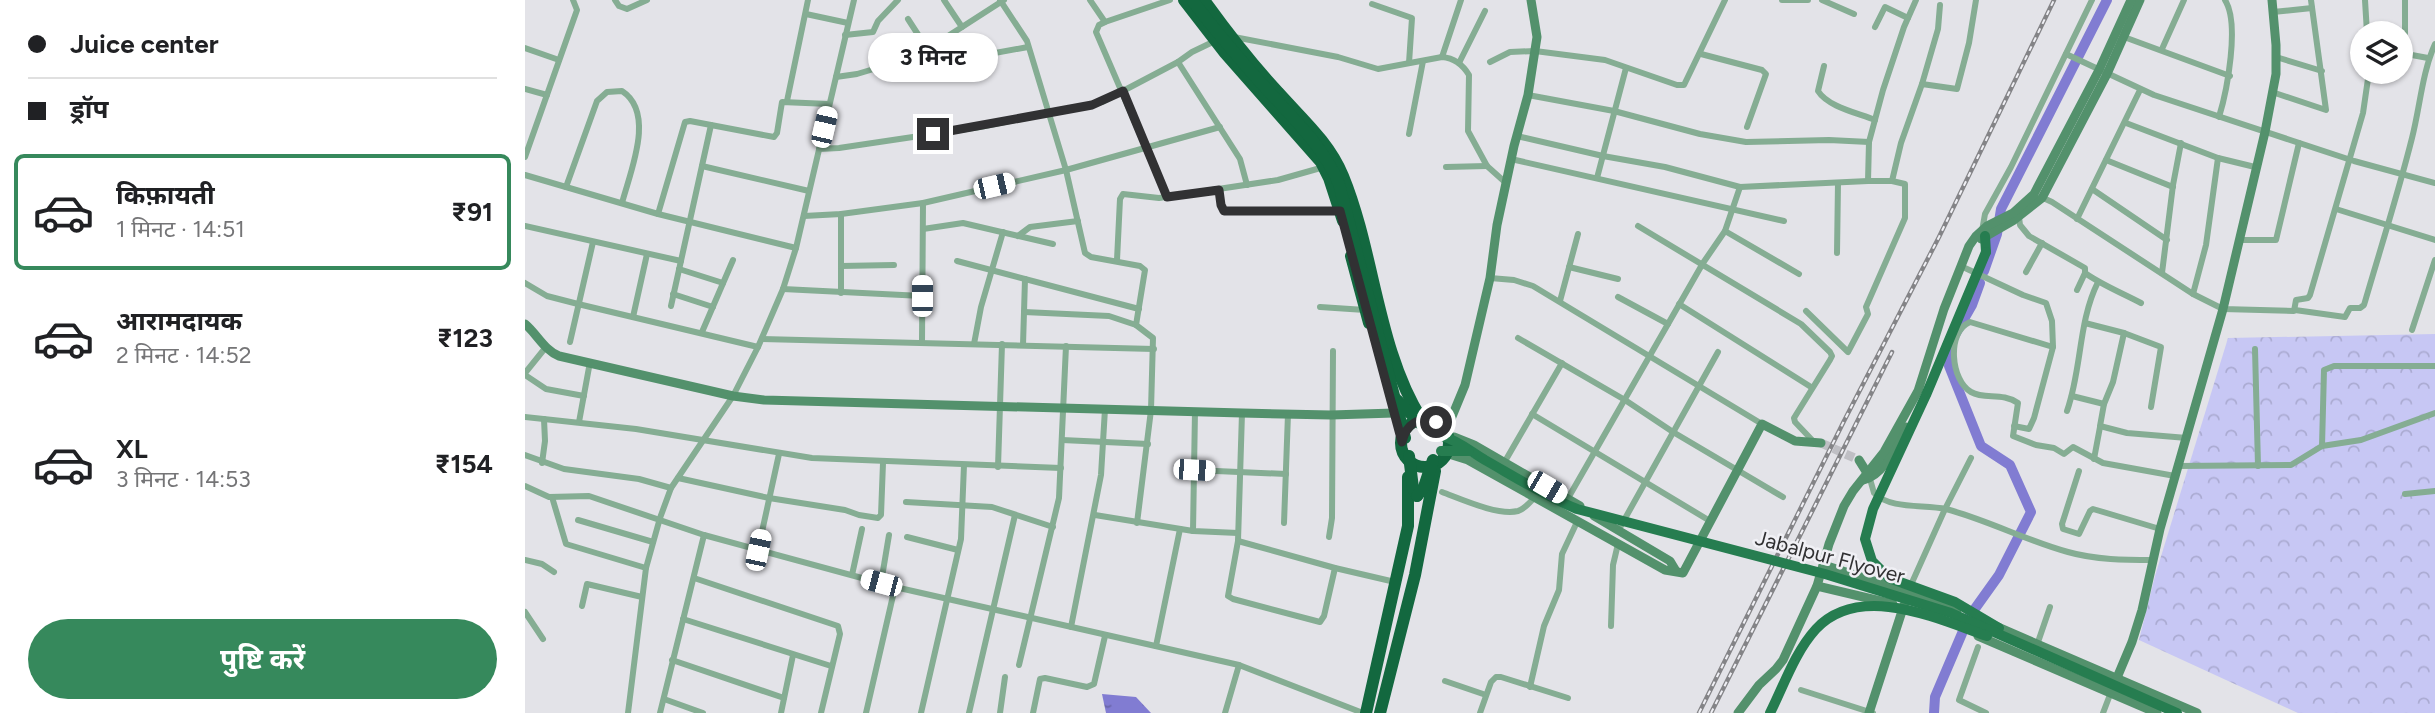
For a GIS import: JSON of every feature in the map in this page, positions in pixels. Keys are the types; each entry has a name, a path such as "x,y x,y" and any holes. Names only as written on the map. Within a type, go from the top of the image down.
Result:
{"highway":[{"path":"1184,0 1215,41 1324,167 1340,211 1366,310 1397,409 1413,488 1417,496"},
{"path":"1192,0 1235,54 1320,149 1332,169 1339,184 1395,407 1446,434 1431,485 1415,575 1375,712"},
{"path":"1204,0 1277,92 1321,137 1343,176 1395,358 1408,397 1422,422"},
{"path":"1403,440 1411,428 1422,422"},
{"path":"1408,457 1423,462 1440,457"},
{"path":"1375,712 1408,526 1408,457"},
{"path":"1375,712 1417,496 1440,457"}],"main road":[{"path":"1985,233 1986,252 1926,395 1873,509 1865,539 1872,561 1889,578 1955,602 2010,634 2016,642"},
{"name":"Jabalpur Flyover","path":"1446,434 1465,445 1469,451 1555,500 1577,509 1825,574 1951,613 2177,713"},
{"name":"Jabalpur Flyover","path":"1440,457 1469,451"},
{"path":"1770,713 1811,635 1830,617 1851,608 1884,605 1931,617 2002,641 2016,642"}],"street":[{"path":"525,157 527,145 577,10 573,0"},
{"path":"615,0 619,6 627,9 646,0"},
{"path":"787,101 808,0"},
{"path":"628,713 646,568 660,518 671,488 733,396 762,339 783,289 804,216 854,0"},
{"path":"845,35 873,32 878,21 898,0"},
{"path":"944,0 962,27"},
{"path":"1090,0 1105,22"},
{"path":"1167,197 1096,32 1099,25 1105,22 1170,0"},
{"path":"1442,57 1461,0"},
{"path":"1531,0 1536,29 1528,95 1511,159 1490,278 1465,385 1446,434 1473,445 1568,499 1670,561 1676,571"},
{"path":"1490,62 1510,52 1535,51 1605,60 1681,86 1687,83 1725,0"},
{"path":"1782,0 1808,0"},
{"path":"1822,0 1854,14"},
{"path":"1868,181 1869,142 1916,0"},
{"path":"1922,84 1957,89 1969,43 1976,0"},
{"path":"1866,477 1880,471 1918,404 1965,268 1985,233 1985,214 2069,55 2092,0"},
{"path":"2103,72 2131,0"},
{"path":"1738,713 1759,685 1783,660 1817,586 1838,519 1853,491 1884,452 1918,391 1962,261 1976,236 2015,216 2038,196 2124,37 2140,0"},
{"path":"2162,49 2184,0"},
{"path":"2219,117 2230,76 2230,23 2225,0"},
{"path":"2103,713 2132,642 2160,529 2223,309 2265,132 2273,92 2276,57 2272,0"},
{"path":"2273,92 2326,110 2311,0"},
{"path":"2365,0 2366,21"},
{"path":"2405,21 2406,0"},
{"path":"836,77 857,74 917,56 1002,1 1023,33 1028,47 1066,170 1085,253 1091,257 1140,266 1145,270 1136,325"},
{"path":"1372,4 1412,18 1409,64"},
{"path":"1892,181 1901,143 1938,29 1940,5"},
{"path":"1875,27 1885,7 1908,18"},
{"path":"2273,12 2312,8"},
{"path":"1459,63 1485,11"},
{"path":"806,14 848,23"},
{"path":"908,19 928,50"},
{"path":"819,149 980,127 1092,105 1178,62 1192,52 1230,36 1338,57 1372,68 1442,57 1451,58 1466,71 1470,81 1468,131 1487,166 1506,183"},
{"path":"2124,37 2230,76"},
{"path":"942,41 950,55 962,59 1028,47"},
{"path":"2038,196 2052,202 2193,294 2223,309 2275,312 2295,310 2345,317 2350,309 2363,307 2403,174 2416,126 2428,58 2435,44"},
{"path":"525,48 559,60"},
{"path":"1701,54 1762,70 1766,74 1747,127"},
{"path":"2069,55 2140,90 2349,159 2435,183"},
{"path":"2413,55 2428,58"},
{"path":"2276,57 2322,71"},
{"path":"1409,134 1423,61"},
{"path":"1178,62 1244,166 1247,185"},
{"path":"1824,66 1818,91 1820,95 1832,103 1875,120"},
{"path":"1597,178 1626,68"},
{"path":"2295,310 2296,300 2309,297 2363,113 2367,84"},
{"path":"525,89 547,95"},
{"path":"2077,219 2126,124 2140,90"},
{"path":"566,187 597,100 607,92 622,91 635,106 641,122 622,203"},
{"path":"1528,95 1614,111 1700,134 1749,143 1829,140 1869,142"},
{"path":"658,214 682,127 688,121 774,138 777,133 780,103 787,101 829,104"},
{"path":"2126,124 2218,158 2255,167"},
{"path":"671,306 711,125"},
{"path":"804,216 841,214 923,202 1066,170 1220,127"},
{"path":"1517,136 1665,167 1740,187 1868,181 1905,184 1905,218 1866,307 1868,314 1848,352 1806,311"},
{"path":"2239,240 2277,238 2299,143"},
{"path":"2162,273 2181,144"},
{"path":"2193,294 2206,245 2218,158"},
{"path":"1511,159 1784,221"},
{"path":"2106,160 2173,187"},
{"path":"702,166 809,191"},
{"path":"1446,167 1487,166"},
{"path":"1117,261 1121,195 1151,199 1219,190 1286,179 1324,167"},
{"path":"525,175 658,214 796,248"},
{"path":"1837,253 1838,183"},
{"path":"1560,512 1703,263 1725,231 1740,187"},
{"path":"2092,189 2167,240"},
{"path":"1219,190 1224,211 1340,211"},
{"path":"922,342 923,202"},
{"path":"2336,209 2435,240"},
{"path":"841,214 841,293"},
{"path":"2015,216 2025,232 2085,268 2077,289"},
{"path":"1018,236 1030,228 1079,221"},
{"path":"923,229 963,223 1053,244"},
{"path":"525,226 647,254 723,283"},
{"path":"1638,226 1801,324 1832,356 1811,387 1794,420 1817,442"},
{"path":"1725,231 1800,274"},
{"path":"974,344 1003,232"},
{"path":"1560,301 1578,234"},
{"path":"570,342 593,242"},
{"path":"2026,272 2042,243"},
{"path":"633,317 647,254"},
{"path":"702,332 733,260"},
{"path":"2412,330 2435,260"},
{"path":"957,261 1139,309"},
{"path":"841,266 894,265"},
{"path":"1569,267 1618,279"},
{"path":"1965,268 2046,303 2052,321 2053,347 2032,426 2029,429 2014,426"},
{"path":"2085,273 2141,303"},
{"path":"1490,278 1514,280 1534,286 1762,424 1795,441 1817,442"},
{"path":"1023,345 1025,279"},
{"path":"2067,411 2090,298 2098,282"},
{"path":"525,283 547,296 758,347"},
{"path":"783,289 922,296"},
{"path":"673,294 713,307"},
{"path":"1618,297 1668,324"},
{"path":"1679,304 1811,387"},
{"path":"1320,307 1366,310"},
{"path":"1024,312 1109,316 1136,325 1153,338 1151,410 1137,523"},
{"path":"2053,347 1975,322 1964,324 1957,336 1952,355 1965,387 1971,393 1994,395 2015,401 2018,405 2013,436 2054,448 2064,454 2073,447 2103,463 2175,476"},
{"path":"2085,323 2124,332 2162,349 2151,407"},
{"path":"525,324 552,353 559,356 733,396 764,400 1331,415 1395,407"},
{"path":"1816,339 1824,328"},
{"path":"2094,459 2101,427 2099,422 2113,382 2124,332"},
{"path":"1518,338 1783,497"},
{"path":"762,339 1154,349"},
{"path":"998,467 1002,344"},
{"path":"1019,666 1059,498 1066,346"},
{"path":"546,347 525,374 546,389 583,396"},
{"path":"2255,349 2258,466"},
{"path":"1329,537 1332,518 1333,351"},
{"path":"1618,531 1718,352"},
{"path":"579,422 590,362"},
{"path":"1504,463 1562,363"},
{"path":"2322,446 2322,375 2327,368 2435,366"},
{"path":"2072,396 2104,404"},
{"path":"1071,627 1095,515 1104,442 1105,409"},
{"path":"1193,531 1195,411"},
{"path":"1242,413 1238,537 1228,596 1320,622 1324,617 1335,568"},
{"path":"2178,466 2295,463 2322,446 2361,440 2435,413"},
{"path":"1284,523 1288,414"},
{"path":"1532,414 1710,521"},
{"path":"525,417 579,422 812,458 883,463 1061,468"},
{"path":"542,463 544,419"},
{"path":"1440,457 1461,456 1665,570 1685,572 1762,424"},
{"path":"2101,427 2158,437 2187,438"},
{"path":"1062,440 1148,444"},
{"path":"758,550 779,454"},
{"path":"525,456 564,469 639,479 671,488"},
{"path":"1801,690 1871,712 1908,592 1971,458"},
{"path":"1859,460 1874,493 1882,499 1945,509 2015,531 2069,552 2124,560 2154,560"},
{"path":"678,478 878,518 881,515 883,463"},
{"path":"921,713 962,529 964,465"},
{"path":"1194,470 1286,474"},
{"path":"2079,471 2062,524 2063,529 2079,534 2093,509 2160,529"},
{"path":"525,486 552,497 583,495 660,518 704,535 895,587 1239,664 1375,712"},
{"path":"2405,494 2435,491"},
{"path":"1441,492 1499,511 1511,512 1522,509 1535,497"},
{"path":"552,497 566,544 646,568"},
{"path":"906,502 992,507 1053,527"},
{"path":"969,713 1015,515"},
{"path":"1095,515 1238,537 1335,568 1396,582"},
{"path":"578,520 653,542"},
{"path":"1530,687 1544,626 1559,590 1562,554 1577,522"},
{"path":"852,575 862,529"},
{"path":"1156,646 1180,529"},
{"path":"660,713 704,535"},
{"path":"881,583 889,535"},
{"path":"907,537 958,550"},
{"path":"1611,626 1613,565 1618,544"},
{"path":"525,560 542,564 554,572"},
{"path":"1824,565 1967,614 2197,713"},
{"path":"694,578 836,624 840,634 821,713"},
{"path":"582,606 586,584 642,597"},
{"path":"1817,586 1903,606 2157,713"},
{"path":"866,713 895,587"},
{"path":"2036,645 2050,607"},
{"path":"525,612 543,639"},
{"path":"683,619 831,666"},
{"path":"1033,713 1039,679 1087,687 1094,684 1105,636"},
{"path":"1979,647 1959,700 1986,713"},
{"path":"781,713 793,655"},
{"path":"672,660 784,698"},
{"path":"1225,713 1239,664"},
{"path":"1000,713 1005,677"},
{"path":"1480,713 1491,682 1496,677 1568,698"},
{"path":"1445,681 1486,695"},
{"path":"664,699 703,713"}],"green space":[{"path":"2435,334 2435,713 2298,713 2139,640 2155,576 2228,338"}],"water":[{"path":"1102,694 1136,697 1151,713 1106,713"}],"waterway":[{"path":"1984,271 1997,234 2001,209 2107,0"},
{"path":"1934,713 1935,697 1969,617 1999,575 2031,512 2010,465 1981,446 1949,366 1952,340 1972,305 1980,283"}],"tunnel":[{"path":"1821,443 1859,460"}],"railway":[{"path":"1699,713 1939,237 2054,0"},
{"path":"1711,713 1892,352"}],"route":[{"path":"933,134 1092,105 1123,91 1167,197 1219,190 1222,209 1228,212 1340,211 1402,442 1404,432 1410,425 1422,420 1436,422"}]}
